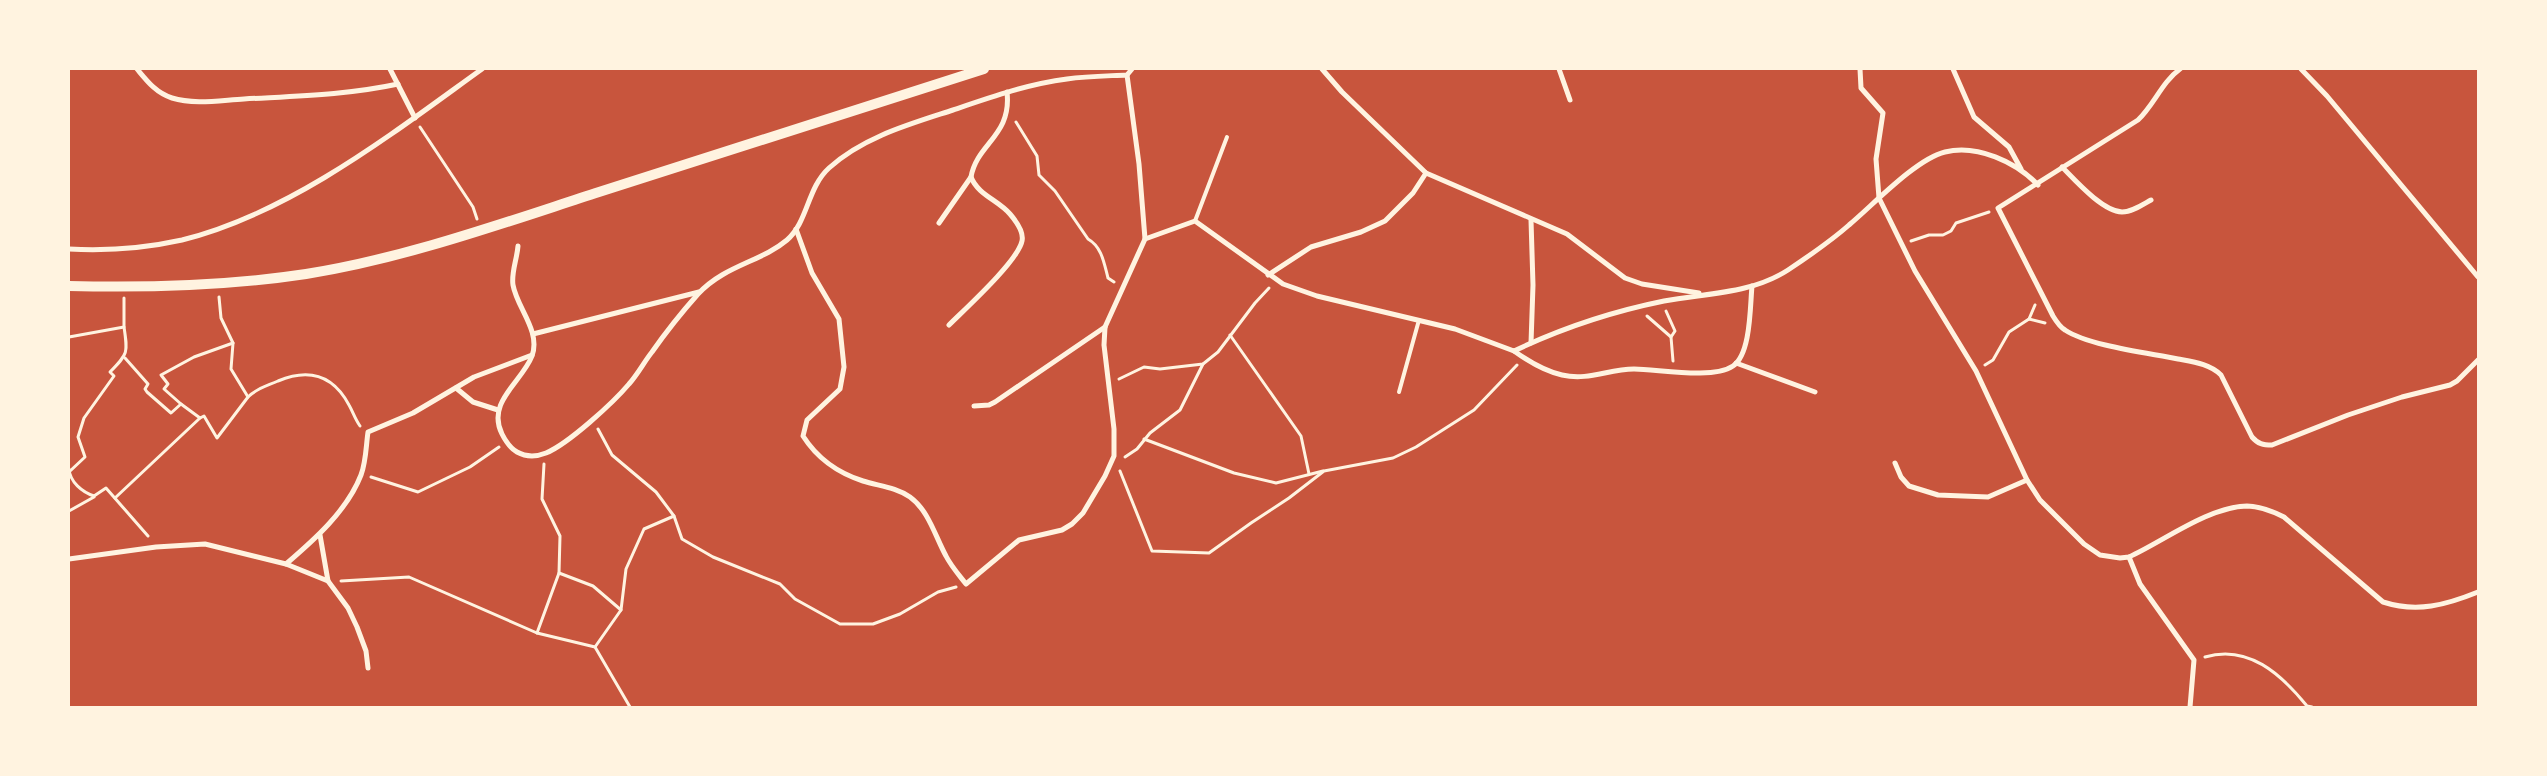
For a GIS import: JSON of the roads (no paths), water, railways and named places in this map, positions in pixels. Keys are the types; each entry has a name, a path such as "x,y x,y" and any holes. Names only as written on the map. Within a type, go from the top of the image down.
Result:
{"main road":[{"path":"69,286 124,288 219,284 308,274 406,251 481,230 984,69"}],"street":[{"path":"137,69 152,87 163,95 190,101 316,95 370,90 398,84"},
{"path":"390,69 415,118"},
{"path":"69,249 145,245 182,240 222,227 285,200 330,174 415,118 482,69"},
{"path":"518,246 513,284 533,334 534,346 524,371 503,398 498,410 500,430 506,442 523,456 534,456 545,454 572,436 627,387 652,350 700,292 729,270 781,245 796,230 818,181 845,155 864,144 906,126 1007,92 1070,78 1126,75 1132,69"},
{"path":"1322,69 1342,92 1426,173 1574,238 1625,278 1642,284 1704,294 1718,294 1752,286 1786,271 1849,226 1879,198 1909,174 1943,152 1957,150 1984,154 2021,170 2038,185"},
{"path":"1559,69 1570,100"},
{"path":"1860,69 1861,88 1883,113 1876,159 1879,198 1915,271 1976,371 2027,480 2040,500 2084,544 2100,554 2120,558 2129,557 2204,518 2235,507 2248,506 2271,511 2284,517 2383,602 2397,606 2424,608 2478,592"},
{"path":"1953,69 1974,117 2009,147 2021,170"},
{"path":"2180,69 2173,74 2148,110 2138,120 2062,167 2038,185 1998,208 2057,322 2073,334 2215,369 2221,375 2252,438 2258,444 2264,445 2272,445 2402,397 2450,385 2457,381 2478,360"},
{"path":"2301,69 2327,96 2478,277"},
{"path":"796,230 812,273 839,319 844,367 840,389 807,420 803,436 814,452 832,466 856,478 893,489 916,502 931,525 946,558 966,584 1010,545 1019,540 1062,530 1072,524 1083,513 1114,456 1114,430 1107,386 1105,327 1145,239 1139,164 1126,75"},
{"path":"939,223 971,177 977,161 1004,121 1009,105 1007,92"},
{"path":"2062,167 2096,199 2120,212 2132,210 2151,200"},
{"path":"1268,274 1311,247 1361,232 1386,221 1413,193 1426,173"},
{"path":"949,325 1010,262 1022,241 1021,231 1011,215 978,188 971,177"},
{"path":"1531,220 1533,285 1531,343"},
{"path":"1145,239 1195,221 1276,281 1317,296 1455,330 1514,351 1549,371 1570,376 1594,377 1634,369 1675,373 1695,373 1726,369 1736,363 1745,344 1752,286"},
{"path":"533,334 700,292"},
{"path":"1514,351 1596,316 1704,294"},
{"path":"974,406 995,402 1105,327"},
{"path":"286,564 320,535 356,485 361,474 368,432 413,414 490,369 532,355"},
{"path":"1736,363 1815,392"},
{"path":"456,388 473,402 498,410"},
{"path":"1895,463 1901,477 1909,486 1938,495 1988,497 2027,480"},
{"path":"320,535 328,581 348,608 358,627 366,651 368,668"},
{"path":"69,559 156,547 204,544 286,564 328,581"},
{"path":"2129,557 2140,584 2194,660 2190,707"}],"lane":[{"path":"1195,221 1227,137"},
{"path":"1399,392 1419,320"}]}
